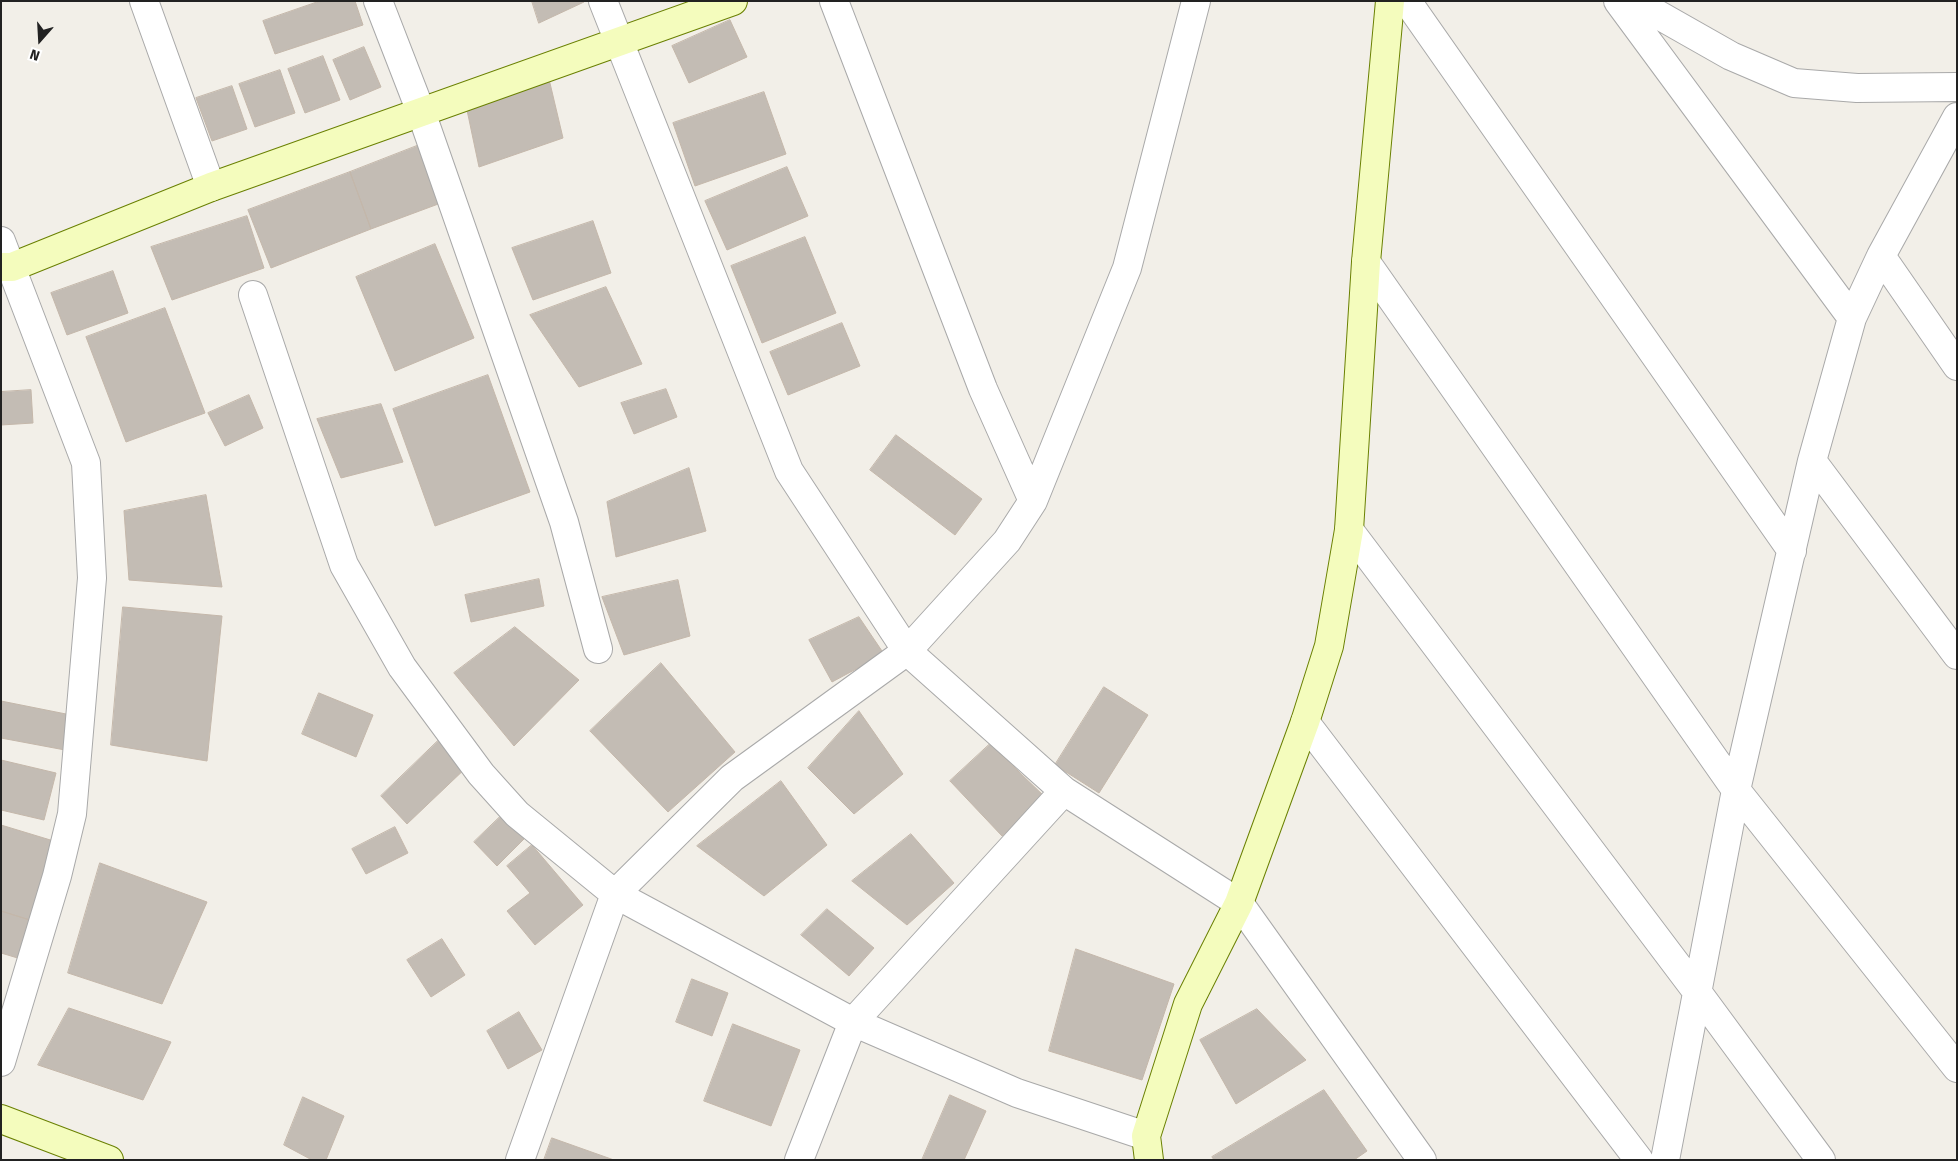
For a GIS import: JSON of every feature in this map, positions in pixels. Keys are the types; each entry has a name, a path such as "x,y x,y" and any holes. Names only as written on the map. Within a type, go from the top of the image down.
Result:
{"street":[{"path":"144,1 211,186"},
{"path":"378,1 421,112 564,522 598,649"},
{"path":"603,1 789,471 907,651 1064,791 1239,903 1422,1160"},
{"path":"6,267 211,186 619,44 734,1"},
{"path":"834,1 983,389 1034,501"},
{"path":"520,1160 615,894 732,778 907,651 1007,541 1034,501 1127,268 1196,1"},
{"path":"253,295 344,565 402,667 481,774 517,814 615,894 853,1022 1148,1148 1188,1004 1239,903 1305,722 1329,646 1349,530 1366,262 1390,1"},
{"path":"1407,1 1792,551"},
{"path":"1618,1 1852,318"},
{"path":"1634,1 1731,56 1794,83 1857,88 1957,87"},
{"path":"1665,1160 1736,790 1812,461 1852,318 1881,256 1957,117"},
{"path":"1,241 6,267 86,463 92,578 72,814 57,876 1,1062"},
{"path":"1881,256 1957,366"},
{"path":"1366,262 1736,790 1957,1068"},
{"path":"1812,461 1957,655"},
{"path":"1349,530 1822,1160"},
{"path":"1305,722 1639,1160"},
{"path":"799,1160 853,1022 1064,791"},
{"path":"1,1119 109,1160"}],"building":[{"path":"320,1 355,1 363,25 275,54 263,21"},
{"path":"532,1 584,1 584,2 539,23"},
{"path":"730,20 747,57 689,83 672,46"},
{"path":"364,47 381,87 350,100 333,60"},
{"path":"323,56 340,100 305,113 288,69"},
{"path":"280,70 295,113 255,127 239,84"},
{"path":"549,79 563,138 479,167 467,110"},
{"path":"232,86 247,129 212,141 196,98"},
{"path":"764,92 786,154 695,186 673,123"},
{"path":"427,142 449,200 371,229 350,172"},
{"path":"787,167 808,216 727,250 705,201"},
{"path":"350,172 371,229 271,268 248,210"},
{"path":"247,216 264,268 172,300 151,247"},
{"path":"593,221 611,273 533,300 512,248"},
{"path":"805,237 836,313 762,343 731,266"},
{"path":"435,244 474,338 395,371 356,277"},
{"path":"113,271 128,313 67,335 51,293"},
{"path":"606,287 642,364 579,387 530,315"},
{"path":"165,308 205,413 126,442 86,337"},
{"path":"842,323 860,366 788,395 770,352"},
{"path":"488,375 530,492 435,526 393,409"},
{"path":"666,389 677,417 634,434 621,403"},
{"path":"31,390 33,423 1,425 1,392"},
{"path":"249,395 263,428 225,446 208,413"},
{"path":"381,404 403,462 341,478 317,419"},
{"path":"896,435 982,499 955,535 870,470"},
{"path":"689,468 706,531 616,557 607,502"},
{"path":"206,495 222,587 129,580 124,511"},
{"path":"539,579 544,606 471,622 465,595"},
{"path":"678,580 690,636 624,655 602,597"},
{"path":"123,607 222,616 207,761 111,745"},
{"path":"859,617 884,654 832,682 809,640"},
{"path":"515,627 579,680 514,746 454,673"},
{"path":"661,663 735,752 668,812 590,731"},
{"path":"1104,687 1148,715 1099,793 1055,765"},
{"path":"319,693 373,715 356,757 302,734"},
{"path":"1,701 71,715 65,750 1,738"},
{"path":"859,711 903,774 854,814 808,768"},
{"path":"442,737 469,765 407,824 381,796"},
{"path":"990,744 1046,798 1002,836 950,781"},
{"path":"1,760 56,773 44,820 1,810"},
{"path":"781,781 827,845 764,896 697,846"},
{"path":"503,814 526,837 497,866 474,842"},
{"path":"1,825 57,842 33,921 1,911"},
{"path":"395,827 408,853 366,874 352,849"},
{"path":"911,834 954,883 907,925 852,881"},
{"path":"532,845 583,905 535,945 507,911 530,893 507,866"},
{"path":"100,863 207,902 162,1004 68,973"},
{"path":"827,909 874,948 849,976 801,935"},
{"path":"1,911 33,921 21,959 1,953"},
{"path":"442,939 465,975 431,997 407,960"},
{"path":"1076,949 1174,984 1142,1080 1049,1051"},
{"path":"692,979 728,993 712,1036 676,1022"},
{"path":"69,1008 171,1042 143,1100 38,1065"},
{"path":"1257,1009 1306,1060 1236,1104 1200,1040"},
{"path":"519,1012 542,1050 508,1069 487,1031"},
{"path":"733,1024 800,1050 771,1126 704,1101"},
{"path":"1324,1090 1367,1151 1354,1160 1214,1160 1212,1157"},
{"path":"950,1095 986,1111 964,1160 922,1160"},
{"path":"303,1097 344,1116 326,1160 312,1160 284,1145"},
{"path":"552,1138 614,1160 544,1160"}]}
